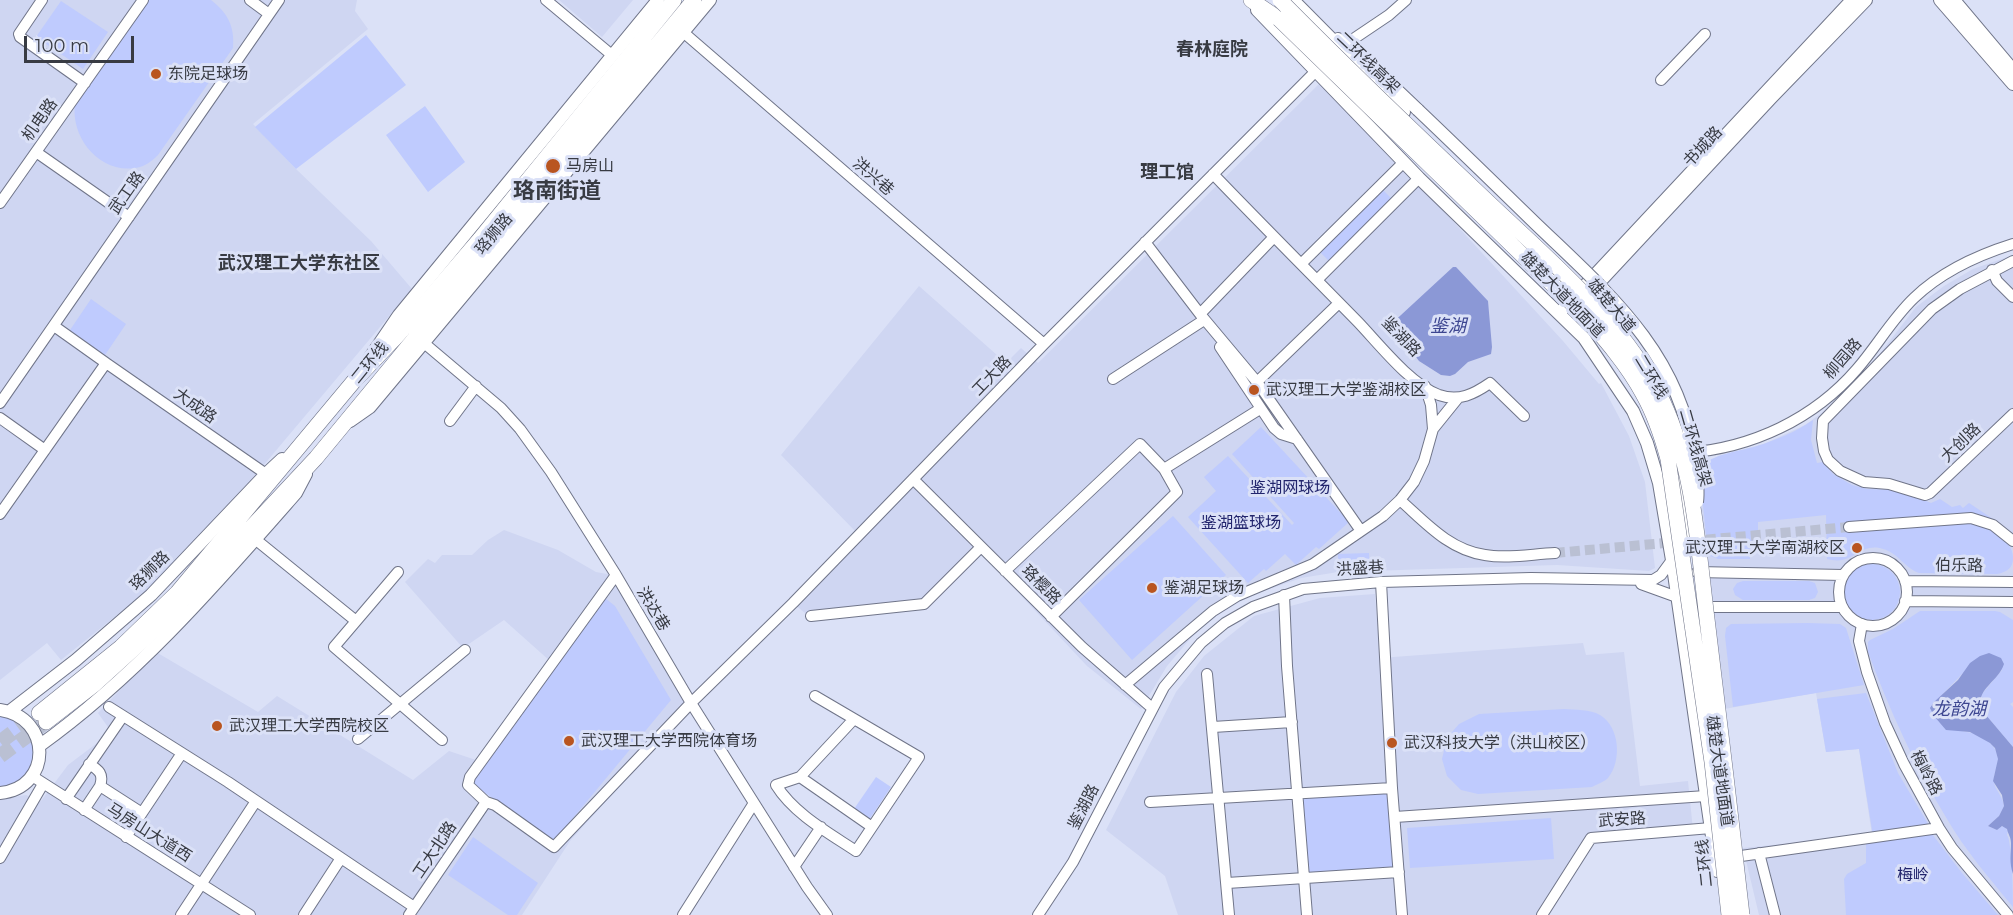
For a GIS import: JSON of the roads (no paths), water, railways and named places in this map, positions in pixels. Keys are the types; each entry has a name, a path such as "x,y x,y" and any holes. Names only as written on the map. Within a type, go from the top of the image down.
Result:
{"highway":[{"name":"二环线","path":"39,721 177,593 354,381 396,337 480,239 674,0"},
{"name":"二环线","path":"39,721 95,684 160,625 316,458 694,0"},
{"path":"1249,0 1279,19"},
{"name":"二环线","path":"1260,0 1581,312 1604,337 1643,393 1658,424 1672,478 1710,751 1728,915"},
{"name":"二环线高架","path":"1280,0 1347,69 1566,276 1614,328 1643,367 1664,405 1678,444 1693,512 1742,915"}],"main road":[{"name":"珞狮路","path":"354,381 399,315 658,0"},
{"name":"珞狮路","path":"342,427 370,407 710,0"},
{"name":"雄楚大道地面道","path":"1249,0 1419,178 1563,315 1600,359 1633,411 1659,483 1722,915"},
{"path":"1293,0 1321,29 1397,88 1608,293 1654,351 1675,390 1691,438 1698,500 1693,512"},
{"name":"书城路","path":"1563,315 1852,0"},
{"name":"书城路","path":"1581,295 1866,0"},
{"path":"1940,0 2013,84"},
{"path":"1954,0 2013,70"},
{"name":"雄楚大道","path":"1343,46 1530,239 1581,295 1613,333 1655,394 1674,454 1697,572 1742,915"},
{"name":"珞狮路","path":"39,721 61,672 151,596 266,474 308,437"},
{"path":"5,710 25,720 32,727 39,721 89,707 172,630 255,539 296,493 316,458"},
{"path":"5,710 39,721"},
{"path":"0,793 20,787 32,776 38,763 39,721"}],"street":[{"path":"42,0 19,34 20,38 85,83"},
{"name":"机电路","path":"0,203 144,0"},
{"path":"250,0 269,14"},
{"name":"武工路","path":"0,403 279,0"},
{"path":"546,0 614,56"},
{"path":"1343,46 1389,15 1406,0"},
{"name":"洪兴巷","path":"683,33 1044,344"},
{"path":"1661,80 1705,34"},
{"name":"工大路","path":"486,802 495,805 554,847 1044,344 1316,71"},
{"path":"36,152 129,217"},
{"path":"1303,262 1404,162"},
{"name":"鉴湖路","path":"1215,172 1274,237 1303,262"},
{"name":"鉴湖路","path":"1215,172 1411,368 1426,388"},
{"path":"1319,278 1419,178"},
{"path":"1113,379 1202,318 1274,237"},
{"path":"1145,242 1202,318 1257,382 1361,531"},
{"name":"柳园路","path":"1674,454 1718,449 1750,440 1794,422 1816,408 1841,386 1858,368 1891,323 1915,297 1946,274 2013,244"},
{"path":"2013,261 1992,270 1997,281 2013,297"},
{"name":"大创路","path":"1992,270 1932,309 1823,421 1824,451 1828,460 1840,471 1864,482 1889,484 1923,495 1930,493 2013,414"},
{"name":"鉴湖路","path":"1319,278 1339,303 1388,354 1426,388"},
{"path":"1257,382 1339,303"},
{"path":"1202,318 1260,409 1278,432 1297,439"},
{"name":"大成路","path":"54,326 266,474"},
{"name":"洪达巷","path":"424,344 476,386 520,429 551,472 754,803 827,915"},
{"path":"0,514 106,363"},
{"path":"1426,388 1441,396 1458,398 1473,394 1490,383 1524,416"},
{"path":"450,421 476,386"},
{"path":"1426,388 1431,405 1433,429"},
{"path":"1125,685 1213,611 1237,596 1313,564 1383,516 1409,489 1420,470 1433,429 1458,398"},
{"path":"1164,469 1260,409"},
{"path":"0,418 45,450"},
{"path":"1005,571 1140,444 1164,469 1177,492 1051,616"},
{"name":"珞樱路","path":"913,479 1051,616 1152,708"},
{"path":"1400,500 1429,526 1459,547 1484,555 1555,553"},
{"path":"1849,527 1958,518 1979,520 1998,528 2013,541"},
{"path":"255,539 356,621"},
{"path":"811,616 924,604 981,547"},
{"path":"1875,558 1890,563 1905,581 1905,601 1898,615 1885,624 1878,626 1862,624 1851,618 1842,607 1839,591 1843,575 1847,569 1860,560 1875,558"},
{"name":"洪盛巷","path":"1152,708 1179,667 1208,637 1245,611 1284,595 1313,587 1381,582 1531,578 1653,580 1661,575 1672,560"},
{"path":"398,572 334,647 442,740"},
{"path":"1697,572 1843,575"},
{"path":"486,802 468,784 470,777 616,575"},
{"name":"洪盛巷","path":"1617,579 1652,587 1677,597"},
{"name":"伯乐路","path":"1905,581 2013,582"},
{"path":"1381,582 1392,788 1402,915"},
{"path":"1284,595 1287,666 1307,915"},
{"path":"1905,601 2013,602"},
{"path":"1701,606 1842,607"},
{"name":"梅岭路","path":"1862,624 1859,637 1860,648 1885,723 1908,773 1939,828 1970,872 2008,915"},
{"path":"358,739 465,650"},
{"path":"1207,674 1229,915"},
{"path":"815,696 854,719 918,757 856,851 820,827 793,805 776,787 776,785 800,777 854,719"},
{"path":"109,707 341,858 412,911"},
{"name":"鉴湖路","path":"1038,915 1073,862 1152,708"},
{"path":"66,799 123,716"},
{"path":"1212,727 1292,722"},
{"path":"126,837 182,753"},
{"path":"84,810 102,779 100,772 90,764"},
{"name":"马房山大道西","path":"32,776 250,915"},
{"path":"800,777 872,827"},
{"path":"0,858 43,784"},
{"path":"100,786 142,813"},
{"path":"1150,802 1392,788"},
{"path":"1395,817 1706,796"},
{"path":"181,915 256,801"},
{"name":"工大北路","path":"412,911 486,802"},
{"path":"683,915 754,803"},
{"path":"794,867 820,827"},
{"name":"武安路","path":"1542,915 1591,838 1711,828"},
{"path":"1734,857 1939,828"},
{"path":"1759,853 1775,915"},
{"path":"304,915 341,858"},
{"path":"1227,883 1399,872"}],"water":[{"name":"鉴湖","path":"1453,267 1456,267 1488,301 1492,347 1491,354 1468,362 1450,376 1441,375 1419,361 1404,341 1393,335 1388,327"},
{"name":"龙韵湖","path":"1989,653 2001,658 2004,664 1982,695 1980,708 2013,747 2013,874 2011,841 2007,829 2002,826 1997,830 1988,826 1999,816 2004,806 2002,795 1993,781 1998,759 1995,748 1970,732 1946,730 1930,708 1958,680 1970,663"}],"tunnel":[{"path":"1691,541 1849,527"},
{"path":"1555,553 1676,542"},
{"path":"0,742 39,713"},
{"path":"0,756 46,722"}],"place":[{"name":"东院足球场","path":"156,74"},
{"name":"马房山","path":"553,166"},
{"name":"武汉理工大学鉴湖校区","path":"1254,390"},
{"name":"武汉理工大学南湖校区","path":"1857,548"},
{"name":"鉴湖足球场","path":"1152,588"},
{"name":"武汉理工大学西院校区","path":"217,726"},
{"name":"武汉理工大学西院体育场","path":"569,741"},
{"name":"武汉科技大学（洪山校区）","path":"1392,743"}],"district":[{"name":"春林庭院","path":"1212,50"},
{"name":"理工馆","path":"1167,173"},
{"name":"珞南街道","path":"557,192"},
{"name":"武汉理工大学东社区","path":"299,264"}],"park label":[{"name":"鉴湖网球场","path":"1290,488"},
{"name":"鉴湖篮球场","path":"1241,523"},
{"name":"梅岭","path":"1913,875"}]}
